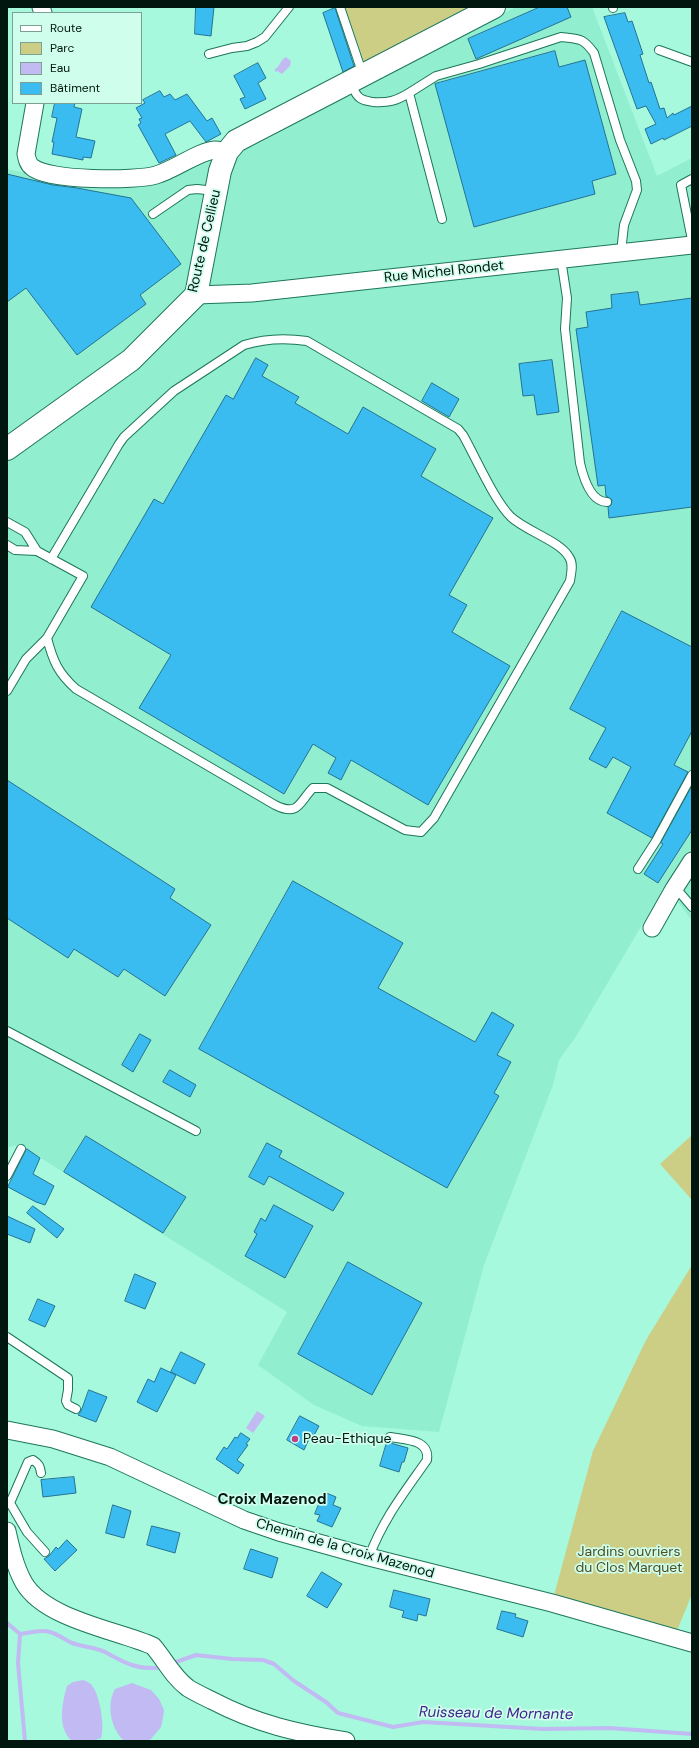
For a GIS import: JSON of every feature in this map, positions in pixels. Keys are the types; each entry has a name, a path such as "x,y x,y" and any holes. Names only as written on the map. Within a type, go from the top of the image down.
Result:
{"street":[{"name":"Route de Cellieu","path":"7,449 131,360 196,295 220,171 227,152 236,141 494,7"},
{"path":"35,104 26,154 27,160 33,168 42,172 70,177 106,179 142,178 171,170 208,151 216,150 227,152"},
{"name":"Rue Michel Rondet","path":"196,295 252,293 692,245"},
{"path":"652,928 674,889 689,872"},
{"name":"Chemin de la Croix Mazenod","path":"7,1430 53,1439 103,1454 244,1520 279,1532 369,1557 617,1618 692,1643"},
{"path":"7,1531 13,1559 25,1584 44,1604 68,1616 153,1646 162,1656 171,1672 189,1688 224,1707 262,1723 286,1730 346,1741"}],"lane":[{"path":"209,54 247,46 257,42 265,37 289,7"},
{"path":"340,7 357,79 356,94 365,101 387,103 396,101 436,76 479,64 561,37 585,41 594,53 620,140 636,181 637,190 624,225 622,243 623,253"},
{"path":"659,50 692,62"},
{"path":"409,93 442,219"},
{"path":"692,179 681,185 692,240"},
{"path":"153,214 188,190 197,189 216,192"},
{"path":"561,260 567,298 565,329 580,463 583,476 588,487 602,502 607,502"},
{"path":"47,638 58,669 67,681 76,689 284,810 299,807 313,788 328,788 405,830 421,832 434,818 570,581 572,568 570,557 562,549 511,517 502,506 463,435 458,429 307,341 297,340 255,342 244,345 174,391 124,437 51,559"},
{"path":"7,522 25,532 37,551"},
{"path":"7,545 15,550 37,551 83,576 47,638 26,659 7,692"},
{"path":"638,869 656,841 692,775"},
{"path":"674,889 681,894 692,907"},
{"path":"7,1031 196,1131"},
{"path":"7,1176 21,1149"},
{"path":"7,1337 68,1378 66,1401 68,1405 76,1409"},
{"path":"369,1557 375,1538 385,1520 427,1460 428,1453 424,1446 416,1441 390,1437"},
{"path":"41,1473 40,1466 37,1462 33,1460 28,1462 9,1504 27,1532 45,1552"}],"shaded area":[{"path":"516,7 592,7 657,176 692,158 692,920 665,886 575,1038 559,1060 553,1085 484,1265 439,1432 362,1426 314,1405 258,1365 287,1312 20,1145 7,1147 7,169 50,178 128,185 196,167 256,145 366,85"}],"green space":[{"path":"345,7 471,7 364,62"},
{"path":"692,1135 692,1200 660,1164"},
{"name":"Jardins ouvriers du Clos Marquet","path":"692,1265 692,1594 674,1638 552,1603 593,1451 646,1340"}],"water":[{"path":"286,57 291,61 290,66 282,74 277,71 275,72 275,69"},
{"path":"257,1411 265,1416 253,1433 246,1428"},
{"path":"83,1680 88,1682 96,1692 100,1705 102,1733 101,1738 93,1741 72,1741 67,1736 64,1729 62,1707 67,1686 73,1682"},
{"path":"132,1683 151,1690 159,1699 164,1710 161,1727 151,1739 147,1741 124,1741 116,1730 111,1716 110,1709 112,1695 115,1689"}],"building":[{"path":"196,7 214,7 211,36 195,34"},
{"path":"540,7 567,7 571,17 476,59 468,39"},
{"path":"335,8 354,66 343,72 323,13"},
{"path":"625,13 628,22 632,21 643,54 640,55 649,83 651,82 660,109 664,108 667,118 673,113 674,115 692,106 692,126 664,140 663,138 651,144 645,129 656,124 646,106 637,109 604,17"},
{"path":"555,51 559,67 585,60 616,174 592,181 595,194 474,227 435,84"},
{"path":"258,63 266,78 258,83 266,99 245,109 240,99 245,97 234,76"},
{"path":"160,91 164,97 170,94 175,100 187,94 207,121 212,118 221,134 206,142 190,121 165,134 176,155 159,163 138,125 141,123 139,119 142,118 136,108 145,103 143,100"},
{"path":"55,104 75,104 74,107 82,109 76,137 95,141 91,158 83,157 83,160 52,154 54,142 52,142 57,118 52,117"},
{"path":"7,174 53,185 131,198 181,264 140,295 146,304 77,355 26,288 7,302"},
{"path":"638,292 640,305 692,298 692,507 609,518 608,507 611,505 612,500 606,496 605,485 598,486 576,329 588,327 586,312 612,308 611,295"},
{"path":"256,358 268,365 262,376 299,397 295,403 348,434 363,407 436,449 421,476 493,518 449,595 467,605 452,632 510,666 428,805 351,760 341,780 328,773 336,758 313,744 284,794 139,708 171,655 91,607 154,499 163,504 226,395 233,399"},
{"path":"552,360 559,412 537,415 534,395 523,396 519,364"},
{"path":"432,383 459,399 449,417 422,401"},
{"path":"622,611 692,647 692,731 674,765 688,772 652,838 607,813 631,767 613,757 606,768 589,759 606,728 570,709"},
{"path":"7,780 175,889 170,898 211,925 165,996 124,969 118,977 74,949 68,958 7,918"},
{"path":"692,786 692,830 658,883 644,874 663,844 661,843"},
{"path":"293,881 403,943 378,988 475,1042 492,1012 514,1025 497,1055 511,1062 494,1093 499,1096 447,1188 199,1049"},
{"path":"140,1034 151,1040 133,1072 122,1065"},
{"path":"170,1070 196,1085 190,1097 163,1082"},
{"path":"86,1136 186,1197 163,1233 64,1172"},
{"path":"267,1143 282,1151 279,1157 344,1193 333,1211 269,1176 264,1185 249,1177"},
{"path":"27,1149 40,1158 33,1174 54,1186 45,1205 36,1202 8,1187"},
{"path":"274,1205 313,1226 285,1278 245,1256 257,1234 254,1232 261,1218 265,1221"},
{"path":"33,1206 64,1229 57,1238 27,1213"},
{"path":"7,1216 35,1229 30,1243 7,1234"},
{"path":"348,1262 422,1303 372,1395 298,1354"},
{"path":"135,1274 156,1283 145,1309 125,1301"},
{"path":"38,1299 55,1306 45,1327 29,1320"},
{"path":"181,1352 205,1364 195,1384 171,1372"},
{"path":"161,1368 176,1375 157,1412 137,1402 148,1379 154,1382"},
{"path":"89,1390 107,1397 96,1422 78,1415"},
{"path":"300,1416 319,1426 311,1441 309,1439 304,1450 287,1440"},
{"path":"241,1433 250,1439 246,1444 248,1445 237,1460 244,1465 238,1474 216,1459 224,1447 227,1449 235,1437 237,1438"},
{"path":"387,1442 408,1448 399,1472 380,1466"},
{"path":"74,1477 76,1493 43,1497 41,1480"},
{"path":"324,1492 336,1497 333,1505 341,1508 332,1527 317,1521 320,1515 315,1514"},
{"path":"113,1505 131,1511 124,1538 106,1533"},
{"path":"152,1526 180,1533 175,1553 147,1545"},
{"path":"67,1540 77,1550 55,1571 44,1559 49,1556 56,1547 58,1549"},
{"path":"251,1549 278,1558 272,1578 244,1569"},
{"path":"322,1572 342,1584 327,1608 307,1596"},
{"path":"394,1590 430,1599 426,1616 418,1614 417,1621 402,1617 404,1611 390,1607"},
{"path":"502,1611 516,1614 515,1617 528,1621 523,1637 497,1629"}],"waterway":[{"name":"Ruisseau de Mornante","path":"7,1623 20,1634 46,1631 56,1634 72,1643 101,1650 135,1666 157,1668"},
{"path":"20,1634 18,1663 25,1741"},
{"name":"Ruisseau de Mornante","path":"176,1662 196,1655 232,1659 263,1660 274,1664 294,1681 326,1702 338,1713 393,1727 423,1722 543,1729 609,1728 692,1734"}],"place":[{"name":"Peau-Ethique","path":"295,1439"}],"district":[{"name":"Croix Mazenod","path":"272,1500"}]}
